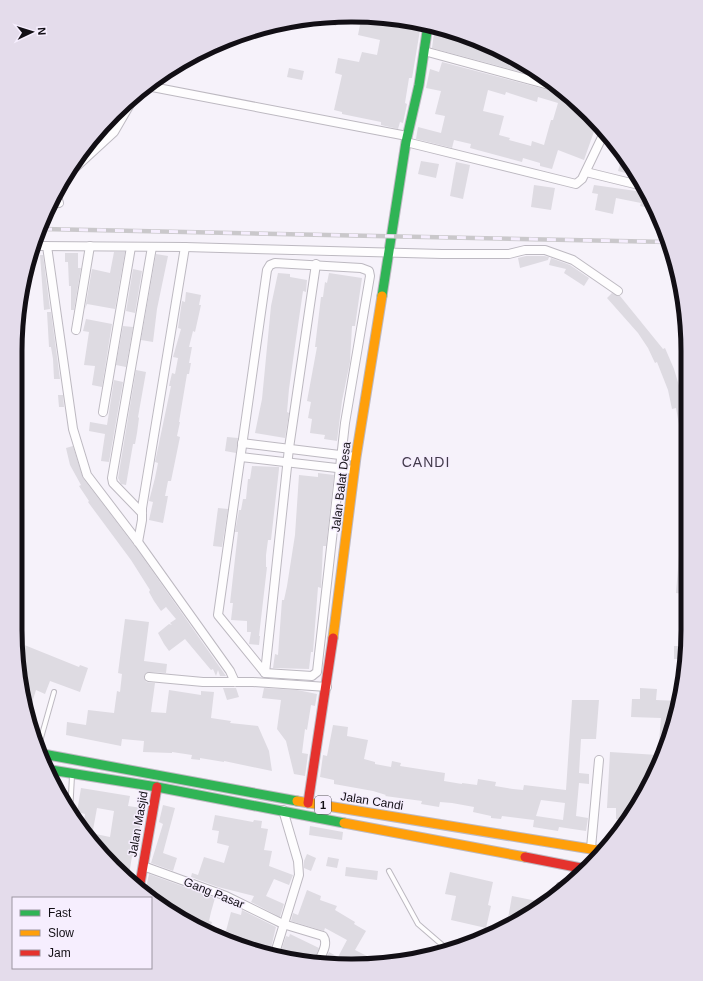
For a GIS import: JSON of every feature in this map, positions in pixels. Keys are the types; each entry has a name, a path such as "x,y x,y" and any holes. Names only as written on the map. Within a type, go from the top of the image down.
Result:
{"main road":[{"name":"Jalan Balat Desa","path":"308,803 340,595 356,456 400,174 427,31"},
{"name":"Jalan Candi","path":"46,755 308,803 597,849"},
{"name":"Jalan Candi","path":"54,770 72,772 283,810 579,867"},
{"name":"Jalan Masjid","path":"140,882 156,787"}],"street":[{"path":"424,51 542,83"},
{"path":"155,88 407,139 572,184 579,182 586,172 603,139"},
{"path":"84,160 114,132 125,113"},
{"path":"586,172 634,183"},
{"path":"39,246 185,247 509,254 525,250 545,250 573,260 618,291"},
{"path":"48,246 73,429 87,475 139,538 230,670 236,682"},
{"path":"76,330 90,246"},
{"path":"103,412 131,247"},
{"path":"142,517 113,483 112,478 152,247"},
{"path":"139,538 185,247"},
{"path":"275,263 316,264 366,269 370,276 345,423 317,672 314,676 309,677 265,672 218,615 268,267 275,263"},
{"path":"265,672 289,448 316,264"},
{"path":"242,444 356,456"},
{"path":"241,456 354,470"},
{"path":"149,676 203,682 253,682 327,687"},
{"path":"591,848 600,760"},
{"path":"276,950 299,875 299,868 283,810"},
{"name":"Gang Pasar","path":"143,866 226,896 283,924 323,936 326,940 320,957"}],"lane":[{"path":"41,739 54,692"},
{"path":"71,801 72,772"},
{"path":"389,871 418,924 444,946"}],"building":[{"path":"328,23 337,23 336,26"},
{"path":"352,23 373,23 420,29 412,78 409,78 405,103 407,104 403,123 400,122 398,129 381,125 381,122 342,114 342,112 334,110 342,75 335,73 338,58 359,62 362,52 377,55 380,40 358,35 360,25"},
{"path":"434,32 478,47 529,74 432,48"},
{"path":"442,62 554,92 569,104 595,130 584,160 558,150 552,169 540,166 540,163 523,158 522,162 470,148 471,144 454,140 452,148 416,139 418,127 441,133 445,116 435,114 441,91 426,88 430,69 439,72","holes":["488,90 505,95 506,92 537,102 538,97 558,103 553,120 551,120 544,145 532,141 531,146 509,140 510,138 499,135 504,116 483,111"]},
{"path":"289,68 304,71 302,80 287,77"},
{"path":"421,161 439,164 436,178 418,174"},
{"path":"456,162 470,165 463,199 450,196"},
{"path":"621,162 629,174 618,171"},
{"path":"534,185 555,188 551,210 531,207"},
{"path":"594,185 639,191 648,208 640,206 641,203 616,198 613,214 595,210 598,194 592,193"},
{"path":"114,252 125,252 115,309 87,304 85,309 92,269 110,273"},
{"path":"65,253 78,253 78,268 81,268 74,310 71,310 71,286 69,286 68,262 65,262"},
{"path":"156,254 168,256 157,309 153,342 141,340"},
{"path":"40,255 43,255 50,309 44,310"},
{"path":"526,256 549,257 548,260 520,268 518,258"},
{"path":"551,258 570,265 589,278 584,286 564,273 566,269 549,265"},
{"path":"133,269 142,271 135,313 126,311"},
{"path":"278,273 290,274 290,277 307,280 306,292 303,291 289,389 287,412 289,413 285,438 255,433 262,399 271,306"},
{"path":"329,273 362,278 355,326 352,326 350,362 342,401 337,441 324,439 325,435 310,433 312,419 308,418 311,402 307,401 317,347 315,347 321,297 323,297 325,282 327,283"},
{"path":"186,292 201,295 199,305 201,305 195,332 193,331 189,347 192,347 189,363 191,363 189,374 187,374 179,422 177,436 180,437 171,481 168,481 165,496 168,496 163,523 149,520 153,502 149,501 158,463 155,462 171,386 169,386 172,373 175,374 178,358 173,357 181,329 178,328 182,301 185,302"},
{"path":"612,293 620,296 663,349 665,348 674,369 681,392 681,436 676,408 672,409 668,390 657,362 655,363 648,348 638,333 607,298"},
{"path":"47,312 51,312 60,379 54,379 53,359 51,347 49,347"},
{"path":"86,319 112,324 102,387 92,385 95,366 84,365 89,332 83,331"},
{"path":"123,326 133,327 126,367 116,365"},
{"path":"136,370 146,372 138,417 137,433 135,444 133,444 126,485 121,484 118,478"},
{"path":"114,380 123,382 109,462 101,461 105,434 89,431 90,422 107,425"},
{"path":"58,395 63,395 64,407 59,407"},
{"path":"227,437 238,438 236,453 225,451"},
{"path":"73,446 83,478 134,545 226,676 220,676 218,670 216,676 213,669 211,670 185,639 169,651 164,644 158,633 169,624 172,625 170,623 176,619 166,607 161,611 131,560 88,502 89,501 79,486 81,485 70,465 66,448"},
{"path":"252,466 279,467 271,540 268,540 266,555 267,567 259,645 249,644 251,632 247,632 247,621 231,620 233,603 230,603 238,532 235,532 239,510 241,510 243,499 246,499 248,479 250,479"},
{"path":"318,473 334,475 326,546 323,546 321,588 318,587 313,652 311,652 309,669 273,668 275,654 278,655 282,600 284,600 287,586 295,535 299,475 318,477"},
{"path":"218,508 228,509 222,547 213,546"},
{"path":"679,556 681,556 681,594 676,593"},
{"path":"125,619 149,622 144,661 167,664 166,673 149,672 144,676 146,682 155,683 151,712 166,713 169,690 201,695 201,691 214,692 211,718 231,721 230,723 258,726 269,751 272,771 224,761 200,758 200,760 191,759 192,755 172,752 143,752 144,741 122,739 121,746 66,735 67,722 86,725 88,710 114,713 117,691 120,692 122,674 118,673"},
{"path":"23,644 79,667 80,665 88,668 80,692 50,681 45,694 36,690 31,706 25,673"},
{"path":"674,646 680,646 679,659 674,659"},
{"path":"223,688 236,688 239,697 227,700"},
{"path":"264,688 297,690 317,694 315,706 311,705 307,730 305,729 302,753 308,754 305,776 294,774 286,741 277,729 281,700 262,698"},
{"path":"640,688 657,689 656,700 673,701 658,750 661,718 631,717 632,699 640,699"},
{"path":"572,700 599,700 596,739 581,739 579,773 589,774 589,784 579,783 576,816 588,818 586,831 559,827 558,831 533,827 534,820 502,816 501,819 491,818 491,816 473,812 474,807 452,803 440,802 439,807 421,804 422,801 385,796 386,795 373,791 334,784 334,780 320,777 323,755 327,756 333,725 348,727 347,736 368,740 364,759 375,762 375,764 391,767 392,761 401,763 400,766 445,773 444,781 462,784 477,785 478,779 496,782 495,786 513,789 523,790 524,785 566,790","holes":["541,800 565,803 563,820 536,816"]},
{"path":"610,752 656,755 637,794 620,819 616,819 616,808 607,808"},
{"path":"81,788 130,796 128,806 142,808 138,845 136,844 134,857 132,856 129,872 93,833 110,837 114,811 97,808 93,830 90,829 84,821 85,814 77,812"},
{"path":"163,805 175,808 163,853 177,858 173,871 151,863 163,824 159,822"},
{"path":"215,815 253,822 254,820 262,821 261,828 268,829 264,850 272,851 269,866 293,875 289,885 274,879 266,896 284,904 280,917 251,902 254,896 218,887 191,877 192,873 198,875 204,857 224,863 229,846 217,843 219,831 212,830"},
{"path":"310,826 343,832 342,840 309,835"},
{"path":"307,854 316,858 311,871 304,868 304,861"},
{"path":"328,857 339,859 337,868 326,866"},
{"path":"346,867 378,871 377,880 345,876"},
{"path":"450,872 493,882 488,905 491,906 486,928 451,920 456,896 445,894"},
{"path":"149,874 215,898 209,921 212,922 210,927 186,914 146,887"},
{"path":"307,890 321,896 320,900 337,906 335,910 355,922 354,924 366,931 355,950 371,958 326,958 329,952 338,957 347,940 325,928 324,931 291,921 293,913 298,915"},
{"path":"512,896 538,901 516,915 508,919"},
{"path":"242,910 276,927 271,948 248,941 226,931 231,912 241,915"},
{"path":"290,934 319,948 316,957 281,951 286,936 289,937"}],"railway":[{"path":"45,229 662,242"}],"traffic: fast":[{"path":"382,296 406,142 419,85 427,31"},
{"path":"46,755 297,801"},
{"path":"54,770 157,787 344,823"}],"traffic: slow":[{"path":"333,638 356,457 382,296"},
{"path":"297,801 596,850"},
{"path":"344,823 525,857"}],"traffic: jam":[{"path":"308,803 333,638"},
{"path":"140,882 157,787"},
{"path":"525,857 578,868"}],"district":[{"name":"CANDI","path":"426,462"}]}
